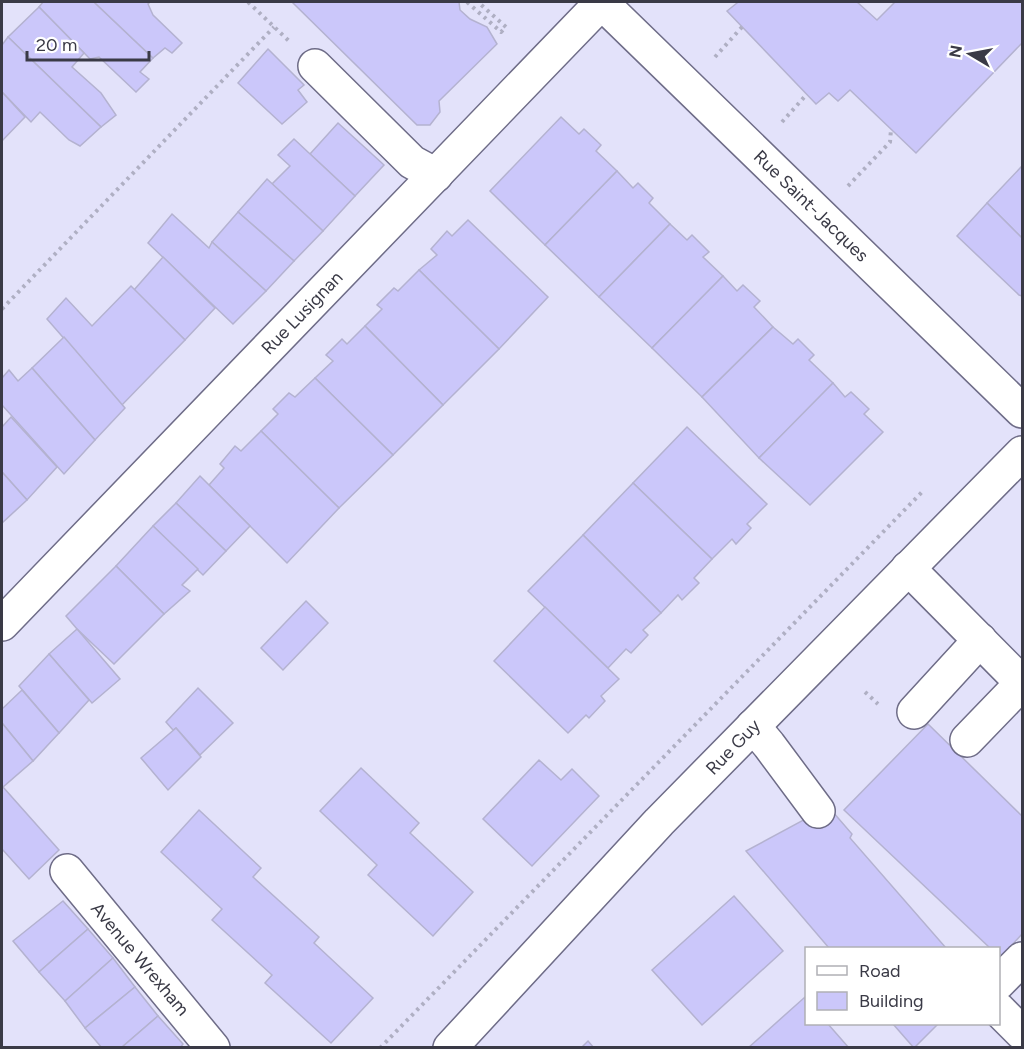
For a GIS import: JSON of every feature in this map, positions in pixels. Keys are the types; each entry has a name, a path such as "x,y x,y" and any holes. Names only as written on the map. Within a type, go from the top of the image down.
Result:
{"main road":[{"name":"Rue Lusignan","path":"2,624 601,2"},
{"name":"Rue Saint-Jacques","path":"601,2 1023,411"},
{"path":"315,66 412,162 436,175"},
{"name":"Rue Guy","path":"450,1047 659,822 1023,453"},
{"path":"908,568 1023,683 967,740"},
{"path":"914,712 980,640"},
{"path":"753,726 818,811"},
{"name":"Avenue Wrexham","path":"67,871 213,1047"},
{"path":"1000,982 1023,959"},
{"path":"1000,1010 1023,1033"}],"path":[{"path":"249,2 315,66"},
{"path":"467,2 501,32 506,27 478,2"},
{"path":"2,309 274,27"},
{"path":"715,57 742,27"},
{"path":"782,122 807,94"},
{"path":"848,186 890,142 891,129"},
{"path":"380,1047 924,490"}],"building":[{"path":"43,2 94,2 153,58 140,72 149,79 136,92 99,57 90,59 39,7"},
{"path":"94,2 150,2 148,4 153,15 182,43 172,53 165,48 153,58"},
{"path":"292,2 459,2 460,10 470,19 487,27 497,44 439,101 440,112 430,125 417,125"},
{"path":"736,2 857,2 877,20 895,2 1022,2 1022,43 916,153 850,90 838,101 829,93 816,104 727,11"},
{"path":"39,7 84,53 72,67 101,93 116,115 101,127 8,37"},
{"path":"8,37 101,127 80,146 69,140 40,112 31,122 2,92 2,45"},
{"path":"268,49 304,85 298,90 307,102 282,124 238,83"},
{"path":"2,92 25,117 2,141"},
{"path":"561,117 579,134 584,129 601,145 596,151 617,171 545,245 490,191"},
{"path":"338,123 384,165 355,196 310,154"},
{"path":"294,139 355,196 323,231 272,184 290,166 278,155"},
{"path":"1022,166 1022,238 987,203"},
{"path":"617,171 633,188 638,183 653,198 649,203 670,224 599,297 545,245"},
{"path":"267,179 323,231 294,261 238,212"},
{"path":"987,203 1022,238 1022,296 957,236"},
{"path":"238,212 294,261 266,291 212,242"},
{"path":"172,214 209,248 212,242 266,291 233,324 148,243"},
{"path":"468,220 548,297 499,349 419,270 437,255 431,249 447,231 452,236"},
{"path":"670,224 687,240 692,235 709,252 703,257 723,276 652,348 599,297"},
{"path":"163,257 215,308 185,340 134,290"},
{"path":"419,270 499,349 443,405 365,326 382,309 377,305 394,288 398,291"},
{"path":"723,276 737,291 743,285 760,301 754,307 773,327 702,397 652,348"},
{"path":"131,286 185,340 122,405 47,319 66,298 92,326"},
{"path":"365,326 443,405 393,455 315,378 333,361 326,355 342,339 347,344"},
{"path":"773,327 793,344 798,339 814,355 809,360 833,383 759,458 702,397"},
{"path":"64,337 125,408 95,440 32,368"},
{"path":"32,368 95,440 64,474 2,405 2,378 9,370 18,381"},
{"path":"315,378 393,455 339,508 261,431 278,414 273,409 289,393 295,397"},
{"path":"833,383 845,397 851,392 869,409 864,414 883,432 810,505 759,458"},
{"path":"11,417 57,467 27,500 2,472 2,427"},
{"path":"687,427 767,504 747,524 751,528 736,544 732,539 712,559 633,483"},
{"path":"261,431 339,508 287,563 209,485 224,468 220,464 235,446 241,451"},
{"path":"2,472 27,500 2,523"},
{"path":"200,476 250,526 226,551 176,503"},
{"path":"633,483 712,559 694,578 699,583 682,600 678,595 661,613 583,535"},
{"path":"176,503 226,551 203,575 153,526"},
{"path":"153,526 198,569 182,585 190,591 164,614 116,566"},
{"path":"583,535 661,613 643,630 648,635 631,653 626,649 608,668 528,591"},
{"path":"116,566 164,614 114,664 66,616"},
{"path":"306,601 328,623 283,670 261,648"},
{"path":"545,607 619,679 601,696 605,701 589,718 586,715 568,733 494,661"},
{"path":"77,629 120,679 92,703 49,654"},
{"path":"49,654 89,700 59,733 19,686"},
{"path":"198,688 233,723 200,755 176,728 173,730 166,722"},
{"path":"22,690 59,733 33,761 2,723 2,709"},
{"path":"2,723 33,761 3,787 2,785"},
{"path":"928,724 1022,816 1022,934 1000,958 1000,947 989,947 844,810"},
{"path":"176,728 201,757 168,790 141,758"},
{"path":"539,760 561,780 572,769 599,796 532,866 483,819"},
{"path":"361,768 419,823 410,833 473,892 433,936 368,875 377,865 320,811"},
{"path":"3,787 59,850 29,879 2,849"},
{"path":"826,804 852,834 850,838 945,947 828,947 746,851 813,815"},
{"path":"199,810 261,868 253,877 319,937 314,943 373,998 331,1043 265,983 272,975 212,920 222,909 161,852"},
{"path":"734,896 783,951 702,1025 652,970"},
{"path":"63,901 88,929 39,972 13,941"},
{"path":"88,929 113,958 65,1001 39,972"},
{"path":"113,958 135,987 85,1028 65,1001"},
{"path":"135,987 158,1016 121,1048 102,1048 85,1028"},
{"path":"805,997 805,1025 829,1025 849,1048 748,1048"},
{"path":"158,1016 183,1044 180,1048 121,1048"},
{"path":"894,1025 937,1025 914,1048"},
{"path":"588,1041 594,1048 581,1048"}]}
